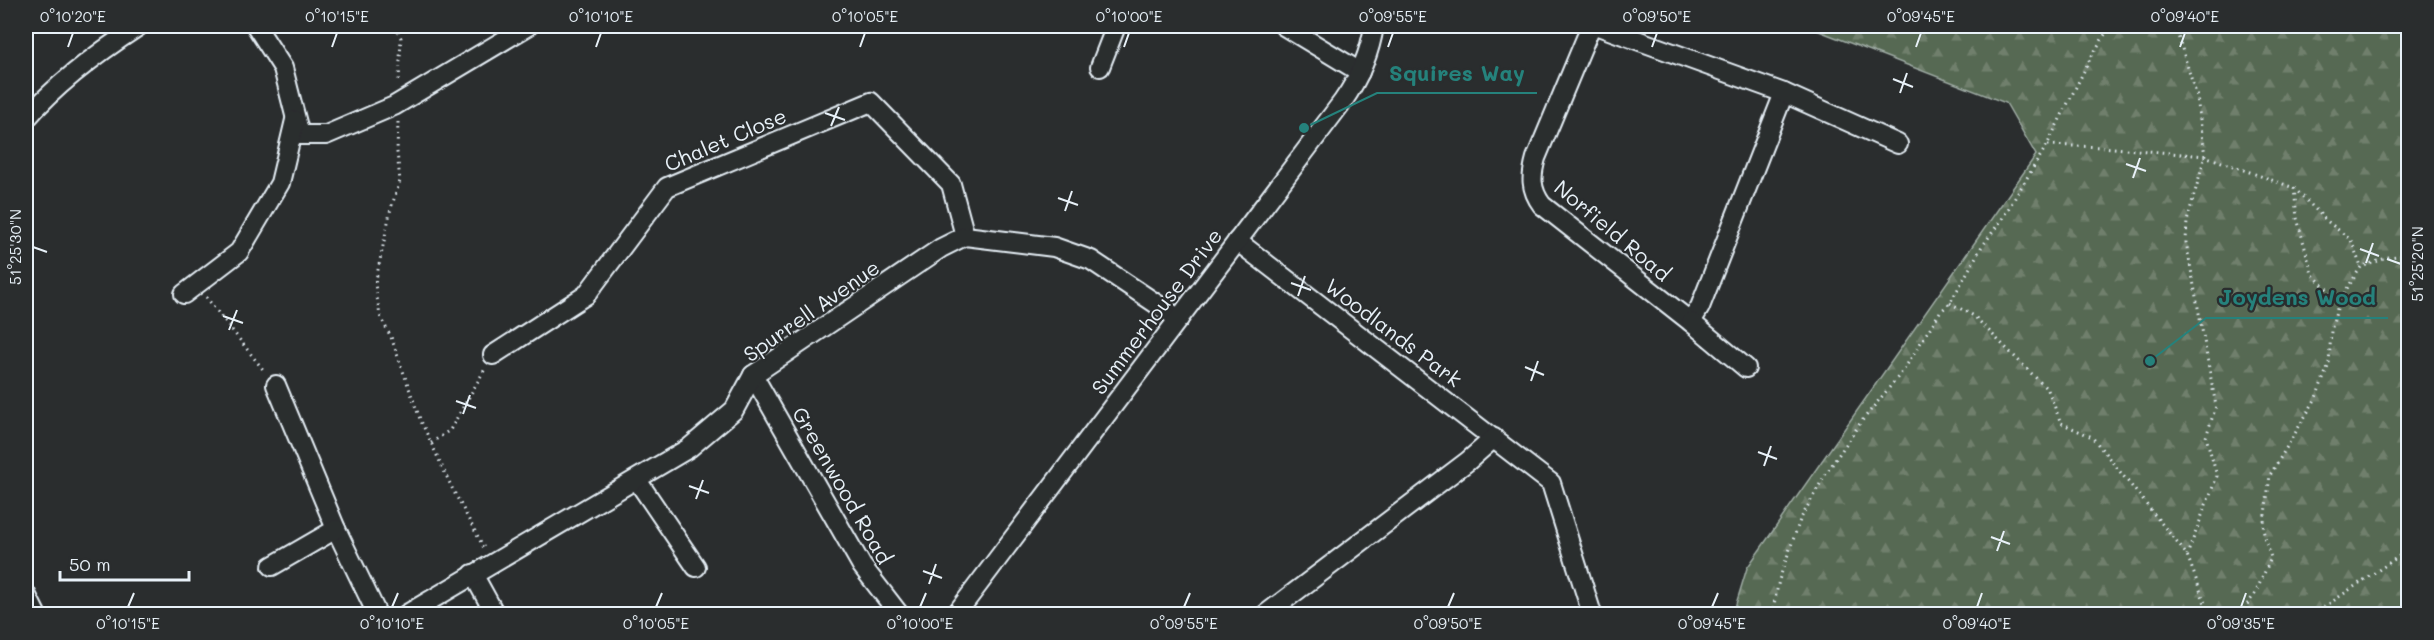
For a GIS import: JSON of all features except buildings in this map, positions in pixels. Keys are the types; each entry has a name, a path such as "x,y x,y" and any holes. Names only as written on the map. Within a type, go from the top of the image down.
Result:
{"street":[{"path":"26,118 42,100 100,52 140,26"},
{"path":"256,26 282,68 300,135 326,135 399,103 528,26"},
{"path":"1100,67 1116,26"},
{"path":"1284,26 1360,72"},
{"name":"Summerhouse Drive","path":"956,615 1343,101 1360,72 1372,39 1374,26"},
{"name":"Norfield Road","path":"1591,26 1536,158 1532,172 1533,190 1542,205 1746,368"},
{"path":"1598,26 1784,93 1898,144"},
{"path":"1691,322 1700,307 1784,93"},
{"name":"Chalet Close","path":"493,355 586,295 667,187 871,102 951,184 964,236"},
{"path":"190,290 238,252 280,183 295,120"},
{"path":"964,236 1054,247 1091,260 1179,319"},
{"name":"Spurrell Avenue","path":"407,615 689,448 734,410 753,375 932,254 964,236"},
{"name":"Woodlands Park","path":"1237,241 1551,483 1592,615"},
{"name":"Greenwood Road","path":"753,375 862,566 899,615"},
{"path":"276,385 336,529 377,615"},
{"path":"1266,615 1494,438"},
{"path":"637,480 696,567"},
{"path":"272,566 336,529"},
{"path":"473,574 495,615"},
{"path":"26,594 36,615"}],"path":[{"path":"394,26 401,38 397,152 400,181 375,284 381,316 391,337 420,419 453,490 480,537 491,564"},
{"path":"1772,615 1779,580 1800,520 1825,475 1861,422 1902,371 1940,312 1950,303 2047,145 2090,59 2110,26"},
{"path":"2175,26 2197,98 2205,156 2187,221 2186,242 2216,406 2206,437 2217,476 2187,555"},
{"path":"2312,26 2321,26"},
{"path":"2047,145 2102,147 2205,156 2294,188 2327,221 2351,240 2361,267"},
{"path":"2294,188 2296,218 2312,274 2339,301"},
{"path":"2240,615 2255,594 2271,558 2263,530 2270,475 2315,400 2329,364 2331,331 2339,301 2361,267 2389,257 2409,255"},
{"path":"190,290 276,385"},
{"path":"1950,303 1974,316 2048,390 2061,423 2092,437 2187,555 2209,615"},
{"path":"431,443 450,430 493,355"},
{"path":"2314,615 2409,550"}],"green space":[{"path":"1806,26 2408,26 2408,614 1733,614 1747,568 2036,155 2006,103"}],"place":[{"name":"Squires Way","path":"1304,128"},
{"name":"Joydens Wood","path":"2150,361"}]}
